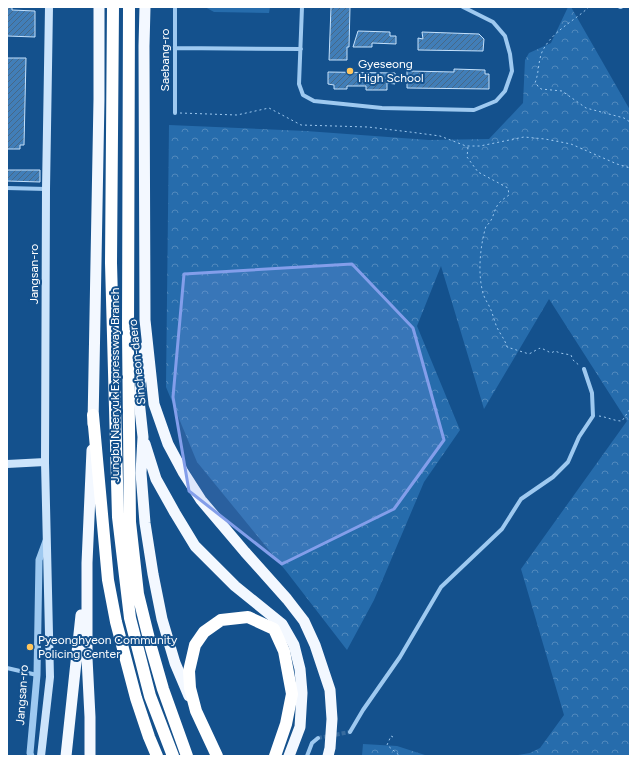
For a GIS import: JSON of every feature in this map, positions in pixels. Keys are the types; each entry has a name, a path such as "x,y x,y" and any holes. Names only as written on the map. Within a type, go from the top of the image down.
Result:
{"highway":[{"path":"90,756 87,658 87,563 93,415 99,99 99,7"},
{"name":"Jungbu Naeryuk Expressway Branch","path":"113,7 112,263 118,517 130,618 150,696 173,756"},
{"name":"Jungbu Naeryuk Expressway Branch","path":"130,7 128,332 130,522 138,594 150,646 163,689 187,756"},
{"name":"Sincheon-daero","path":"145,7 145,320 154,404 168,444 183,472 201,500 287,599 304,622 315,644 330,690 332,719 328,756"},
{"path":"145,320 139,400 143,437 141,473 145,523 153,574 162,619 175,663 217,756"},
{"path":"93,415 108,580 116,622 136,698 157,756"},
{"path":"143,437 156,479 195,546 235,586 282,624 294,645 302,693 300,726 289,756"},
{"path":"66,756 87,563"},
{"path":"196,711 190,688 189,671 194,644 204,632 221,620 248,617 274,629 284,650 292,694 286,724 275,756"}],"main road":[{"name":"Jangsan-ro","path":"41,756 50,677 45,462 46,189 49,7"},
{"path":"7,464 45,462"}],"street":[{"name":"Saebang-ro","path":"175,7 175,113"},
{"path":"302,7 299,84 303,95 314,101 382,108 474,110 496,101 505,90 512,71 510,54 505,36 493,22 464,7"},
{"path":"174,48 301,48"},
{"path":"7,188 46,189"},
{"path":"350,732 363,710 400,657 441,587 502,529 521,499 553,477 568,462 579,437 593,416 592,393 584,369"},
{"name":"Jangsan-ro","path":"31,756 30,753 37,675 39,560 46,540"},
{"path":"7,668 37,675"},
{"path":"307,756 312,743 318,738"}],"path":[{"path":"589,7 553,36 542,53 538,76 535,83 541,89 562,91 586,108 624,118 630,122"},
{"path":"175,113 237,114 269,108 301,125 368,127 410,132 440,136 468,146 480,146 524,137 545,139 571,144 630,168"},
{"path":"468,146 467,157 478,172 503,184 509,191 509,195 497,205 490,223 486,226 482,240 480,269 484,296 492,311 496,325 502,337 506,341 507,346 529,354 539,348 543,348 551,353 555,351 571,354 573,360 584,369"},
{"path":"593,416 608,417 616,421 622,421 630,410"},
{"path":"393,737 391,736 387,745 400,756"}],"highlighted area":[{"path":"352,264 413,328 444,440 394,509 282,564 189,491 173,397 184,274"}],"green space":[{"path":"205,7 270,7 269,13 214,12"},
{"path":"568,7 571,7 630,110 630,756 512,756 530,753 540,748 564,715 521,569 627,421 549,299 484,409 441,266 417,326 460,430 424,482 374,600 347,650 286,571 197,462 166,387 169,125 306,131 429,140 489,139 523,103 525,60 529,53 551,43"},
{"path":"363,744 397,746 428,756 362,756"}],"building":[{"path":"7,7 12,7 12,10 35,11 35,37 7,36"},
{"path":"331,7 350,7 349,47 347,47 347,60 329,60"},
{"path":"358,31 390,32 390,36 396,36 396,44 372,43 372,47 353,47"},
{"path":"422,32 479,34 484,39 483,51 418,50 418,38 423,39"},
{"path":"7,58 26,58 24,145 20,145 20,149 7,149"},
{"path":"454,69 485,70 485,74 489,74 489,89 407,88 407,71 454,72"},
{"path":"328,72 395,73 395,84 387,83 387,90 366,90 366,86 347,86 347,89 334,89 334,85 328,84"},
{"path":"7,170 40,170 40,182 7,181"}],"tunnel":[{"path":"318,738 350,732"}],"place":[{"name":"Gyeseong High School","path":"350,71"},
{"name":"Pyeonghyeon Community Policing Center","path":"30,647"}]}
